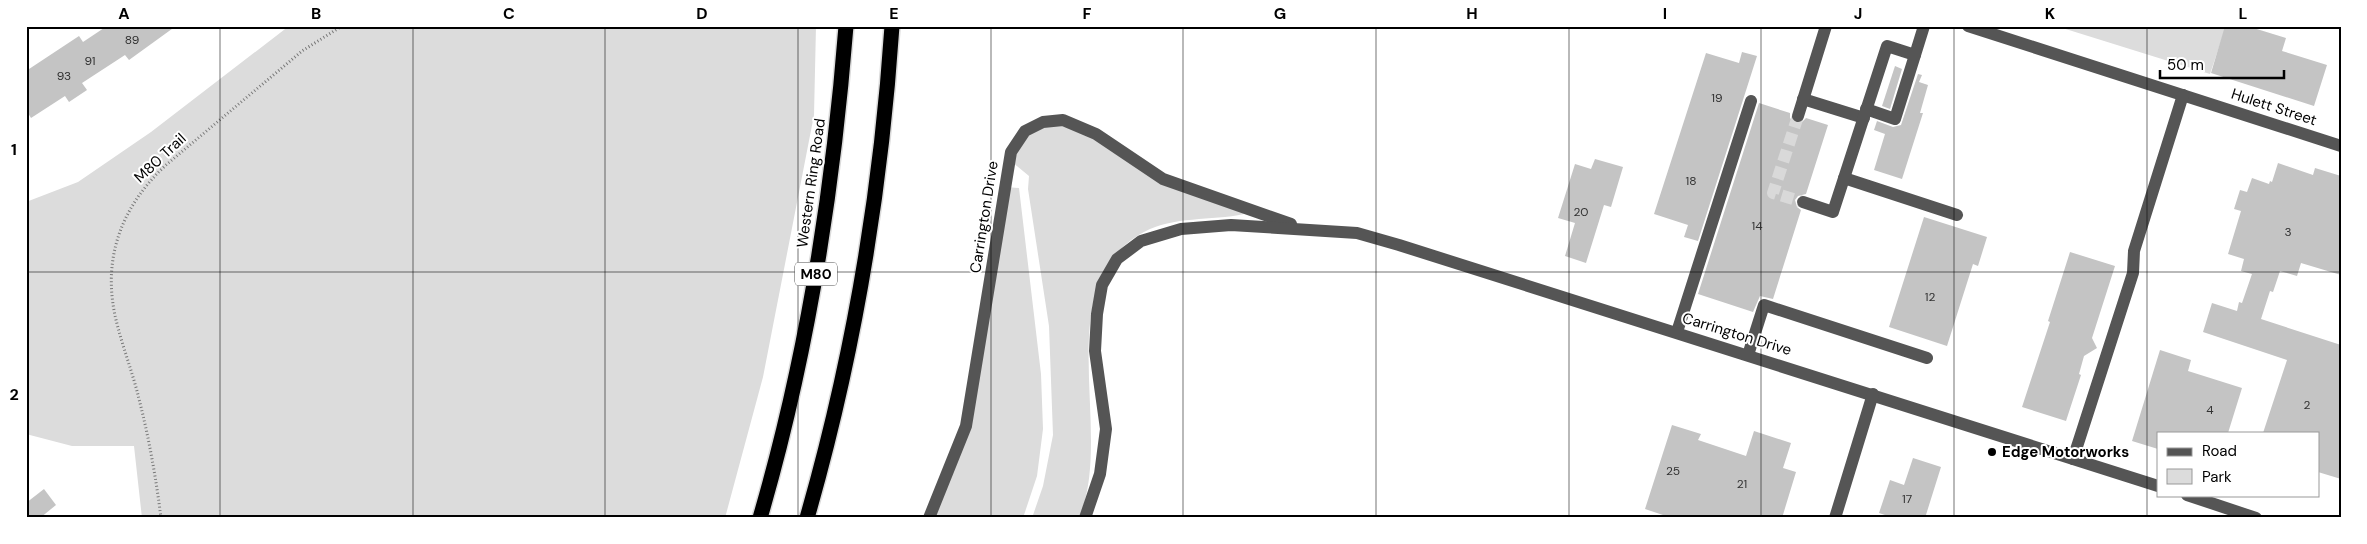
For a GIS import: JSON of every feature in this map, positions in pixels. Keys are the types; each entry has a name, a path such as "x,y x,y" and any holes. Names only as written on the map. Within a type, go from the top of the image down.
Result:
{"highway":[{"name":"Western Ring Road","path":"760,518 785,426 811,303 832,166 846,26"},
{"path":"807,518 829,435 860,292 879,172 887,101 892,26"}],"street":[{"path":"1798,116 1826,26"},
{"path":"1804,99 1865,114 1895,118 1924,26"},
{"name":"Hulett Street","path":"1968,26 2341,146"},
{"path":"1803,202 1833,212 1887,46 1915,55"},
{"path":"2074,458 2133,273 2134,251 2183,95"},
{"path":"1677,332 1751,101"},
{"name":"Carrington Drive","path":"929,518 966,426 1011,152 1025,131 1043,122 1063,120 1096,134 1163,179 1303,228"},
{"path":"1844,178 1957,215"},
{"name":"Carrington Drive","path":"1085,518 1100,474 1106,430 1096,351 1097,314 1102,286 1117,259 1141,241 1181,229 1231,225 1303,228 1358,233 1677,332 2157,486"},
{"path":"1748,355 1764,305 1927,358"},
{"path":"1835,518 1873,394"},
{"path":"2190,496 2256,518"}],"path":[{"name":"M80 Trail","path":"162,518 155,471 140,400 113,306 111,284 121,229 132,202 166,164 302,52 342,26"}],"green space":[{"path":"289,26 816,26 814,115 763,377 725,518 142,518 134,446 72,446 26,434 26,202 78,182 151,132"},
{"path":"2056,26 2226,26 2210,74"},
{"path":"1063,120 1163,179 1241,207 1244,214 1167,223 1144,232 1115,256 1098,287 1090,323 1091,444 1088,483 1079,518 1032,518 1043,486 1053,435 1049,326 1028,189 1029,176 1012,162 1025,131"},
{"path":"1006,187 1019,188 1041,374 1043,429 1037,476 1023,518 929,518 953,464"}],"building":[{"path":"107,26 176,26 129,60 125,55 82,83 87,90 69,102 65,96 31,118 26,110 26,71 79,36 83,42"},
{"path":"2225,26 2247,26 2286,38 2282,51 2327,65 2314,106 2211,73"},
{"path":"1742,52 1757,56 1698,241 1684,237 1688,225 1654,214 1706,53 1739,63"},
{"path":"1895,66 1902,69 1890,109 1882,106"},
{"path":"1918,74 1922,75 1919,82 1928,85 1920,113 1923,113 1902,179 1874,170 1885,134 1874,130 1877,121 1893,127 1901,125"},
{"path":"1759,103 1790,113 1790,118 1795,124 1800,124 1806,118 1828,125 1806,194 1798,196 1795,200 1797,207 1801,210 1773,299 1760,296 1753,312 1698,294"},
{"path":"1595,159 1623,167 1611,207 1604,205 1586,263 1565,256 1575,223 1558,218 1575,164 1591,169"},
{"path":"2278,163 2313,175 2315,168 2341,176 2341,275 2301,263 2297,276 2280,271 2273,292 2270,291 2261,319 2341,345 2341,479 2320,473 2320,432 2263,432 2287,360 2203,332 2212,303 2237,311 2239,302 2242,303 2252,274 2241,271 2244,259 2228,254 2241,211 2234,209 2240,190 2247,192 2252,178 2269,184 2270,181 2272,182"},
{"path":"1924,217 1987,237 1978,266 1973,264 1947,346 1889,327"},
{"path":"2070,252 2115,266 2092,338 2097,348 2084,356 2079,374 2081,375 2066,421 2022,407 2050,322 2048,321"},
{"path":"2160,350 2191,360 2188,371 2242,388 2228,432 2157,432 2157,449 2132,441"},
{"path":"1672,425 1701,434 1698,440 1746,456 1754,431 1791,443 1783,468 1796,472 1782,518 1672,518 1645,509"},
{"path":"1913,458 1941,467 1925,518 1894,518 1879,513 1890,480 1904,485"},
{"path":"44,489 56,505 40,518 26,518 26,503"}],"tunnel":[{"path":"1798,116 1773,193 1803,202"}],"place":[{"name":"Edge Motorworks","path":"1992,452"}]}
